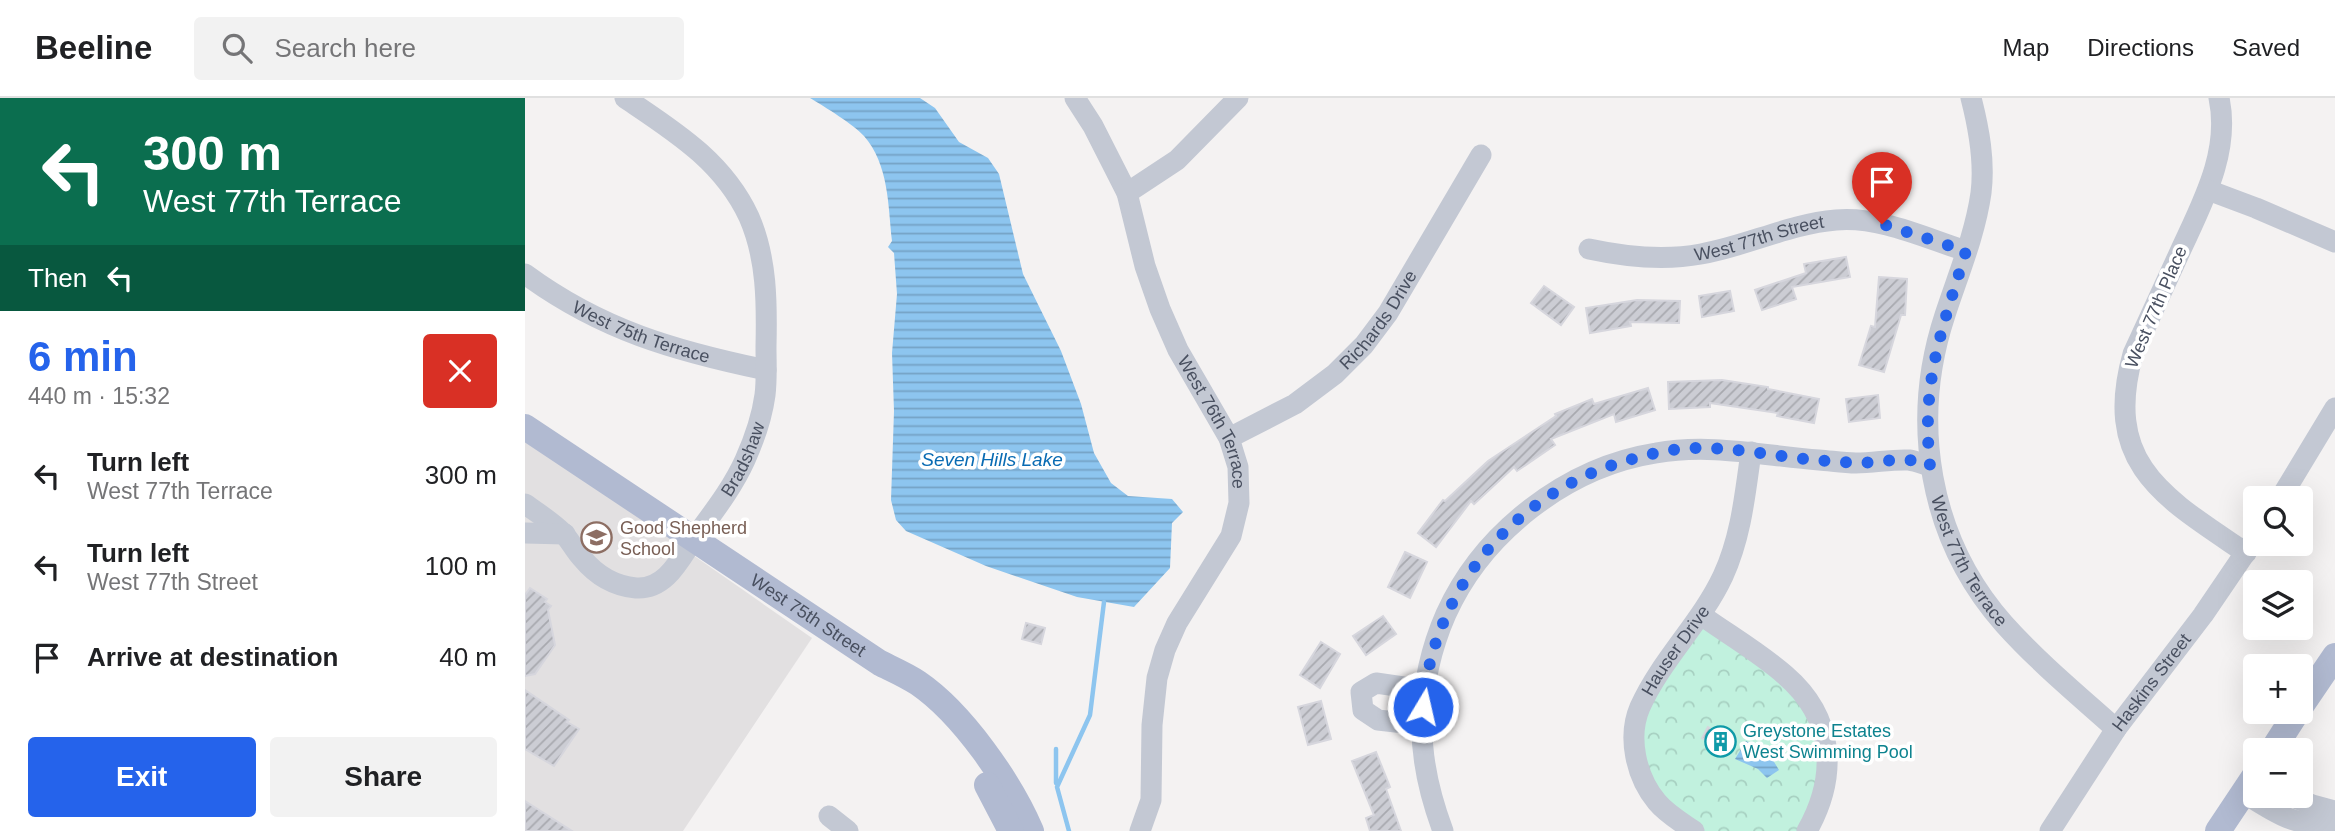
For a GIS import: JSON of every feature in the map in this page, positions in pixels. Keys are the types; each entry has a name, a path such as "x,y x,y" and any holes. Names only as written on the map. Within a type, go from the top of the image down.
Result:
{"main road":[{"name":"West 75th Street","path":"525,426 880,663 918,683 968,732 1011,791 1031,831"},
{"path":"2313,688 2335,656"},
{"name":"West 75th Street","path":"880,663 908,698 943,729 984,779 1011,831"},
{"path":"2218,831 2243,794"}],"street":[{"name":"Bradshaw","path":"525,504 565,534 582,558 598,574 615,583 634,588 649,588 671,572 744,463 762,408 766,370 764,266 748,216 730,185 705,156 685,138 625,98"},
{"name":"West 76th Terrace","path":"1075,98 1093,126 1126,193 1145,267 1160,309 1178,350 1229,438 1238,467 1239,503 1231,536 1177,623 1162,659 1153,700 1151,800 1140,831"},
{"path":"1126,193 1177,160 1238,98"},
{"name":"West 77th Terrace","path":"1971,98 1982,160 1981,192 1966,251 1944,316 1931,374 1927,408 1930,466 1947,527 1974,584 2003,623 2116,729"},
{"name":"West 77th Place","path":"2218,98 2220,136 2217,162 2208,190 2133,354 2126,379 2124,405 2132,447 2155,486 2176,505 2243,541"},
{"name":"Richards Drive","path":"1229,438 1295,404 1335,374 1364,345 1388,313 1481,155"},
{"path":"2208,190 2335,242"},
{"name":"West 77th Street","path":"1589,249 1635,257 1669,258 1700,254 1792,227 1838,219 1867,221 1896,228 1966,251"},
{"name":"West 75th Terrace","path":"525,274 588,314 625,332 678,350 766,370"},
{"path":"2288,486 2335,408"},
{"path":"1443,831 1427,782 1422,725 1425,690 1435,642 1460,588 1492,544 1530,509 1563,486 1598,469 1654,453 1693,448 1856,463 1910,460 1930,466"},
{"name":"Hauser Drive","path":"1694,831 1667,812 1648,791 1639,770 1634,736 1640,707 1701,615 1732,555 1741,525 1751,452"},
{"path":"525,533 565,534"},
{"name":"Haskins Street","path":"2050,831 2116,729 2203,615 2243,556"},
{"path":"1701,615 1786,675 1809,701 1820,722 1828,770 1824,794 1807,831"},
{"path":"1422,725 1378,720 1363,710 1361,692 1376,684 1425,690"},
{"path":"2313,805 2335,811"},
{"path":"2277,808 2290,820 2314,825 2335,824"},
{"path":"828,816 848,831"}],"shaded area":[{"name":"Good Shepherd School","path":"525,438 812,638 683,831 525,831"}],"green space":[{"path":"1701,615 1786,675 1826,746 1807,831 1694,831 1667,812 1634,736"}],"water":[{"name":"Seven Hills Lake","path":"810,98 920,98 935,108 959,142 988,158 999,174 1023,274 1061,351 1081,404 1094,453 1111,483 1128,496 1172,499 1183,512 1172,523 1170,568 1134,607 1077,597 986,566 906,531 896,520 891,500 894,411 892,353 897,294 894,253 888,247 892,241 886,186 878,160 864,136"},
{"path":"1746,741 1768,752 1779,770 1767,778 1758,769 1735,759"}],"building":[{"path":"1846,257 1850,277 1792,287 1796,299 1762,310 1755,290 1806,273 1804,264"},
{"path":"1879,277 1907,279 1905,315 1901,315 1884,372 1859,365 1871,326 1875,327"},
{"path":"1544,286 1574,307 1561,325 1531,303"},
{"path":"1730,291 1734,311 1702,317 1699,296"},
{"path":"1637,300 1680,301 1679,323 1630,322 1631,326 1590,333 1586,308"},
{"path":"1722,380 1819,399 1814,423 1777,416 1778,413 1710,403 1710,407 1669,409 1668,382"},
{"path":"1648,388 1655,410 1616,422 1614,414 1551,439 1555,445 1517,471 1514,467 1474,504 1471,501 1436,547 1418,533 1443,500 1488,461 1556,416 1555,414 1592,399 1594,404"},
{"path":"1878,395 1880,418 1849,422 1846,399"},
{"path":"1405,552 1427,562 1410,598 1388,587"},
{"path":"530,588 547,599 545,602 551,606 548,610 555,645 535,674 525,676 525,595"},
{"path":"1383,616 1396,634 1366,655 1353,636"},
{"path":"1026,623 1045,628 1041,644 1022,639"},
{"path":"1321,642 1340,654 1320,688 1300,675"},
{"path":"525,690 579,729 554,766 525,749"},
{"path":"1321,701 1331,739 1308,745 1298,707"},
{"name":"Greystone Estates West Swimming Pool","path":"1708,727 1735,743 1729,753 1702,738"},
{"path":"1376,752 1390,787 1386,789 1401,831 1370,831 1366,818 1374,815 1352,761"},
{"path":"525,801 572,831 525,831"}],"waterway":[{"path":"1069,831 1057,787 1090,715 1104,602"},
{"path":"1056,749 1056,783"}],"place":[{"name":"Good Shepherd School","path":"597,538"},
{"name":"Greystone Estates West Swimming Pool","path":"1720,741"}],"route":[{"path":"1423,707 1435,642 1446,614 1460,588 1492,544 1530,509 1563,486 1598,469 1654,453 1693,448 1856,463 1910,460 1930,466 1927,408 1931,374 1944,316 1966,251 1882,224"}]}
